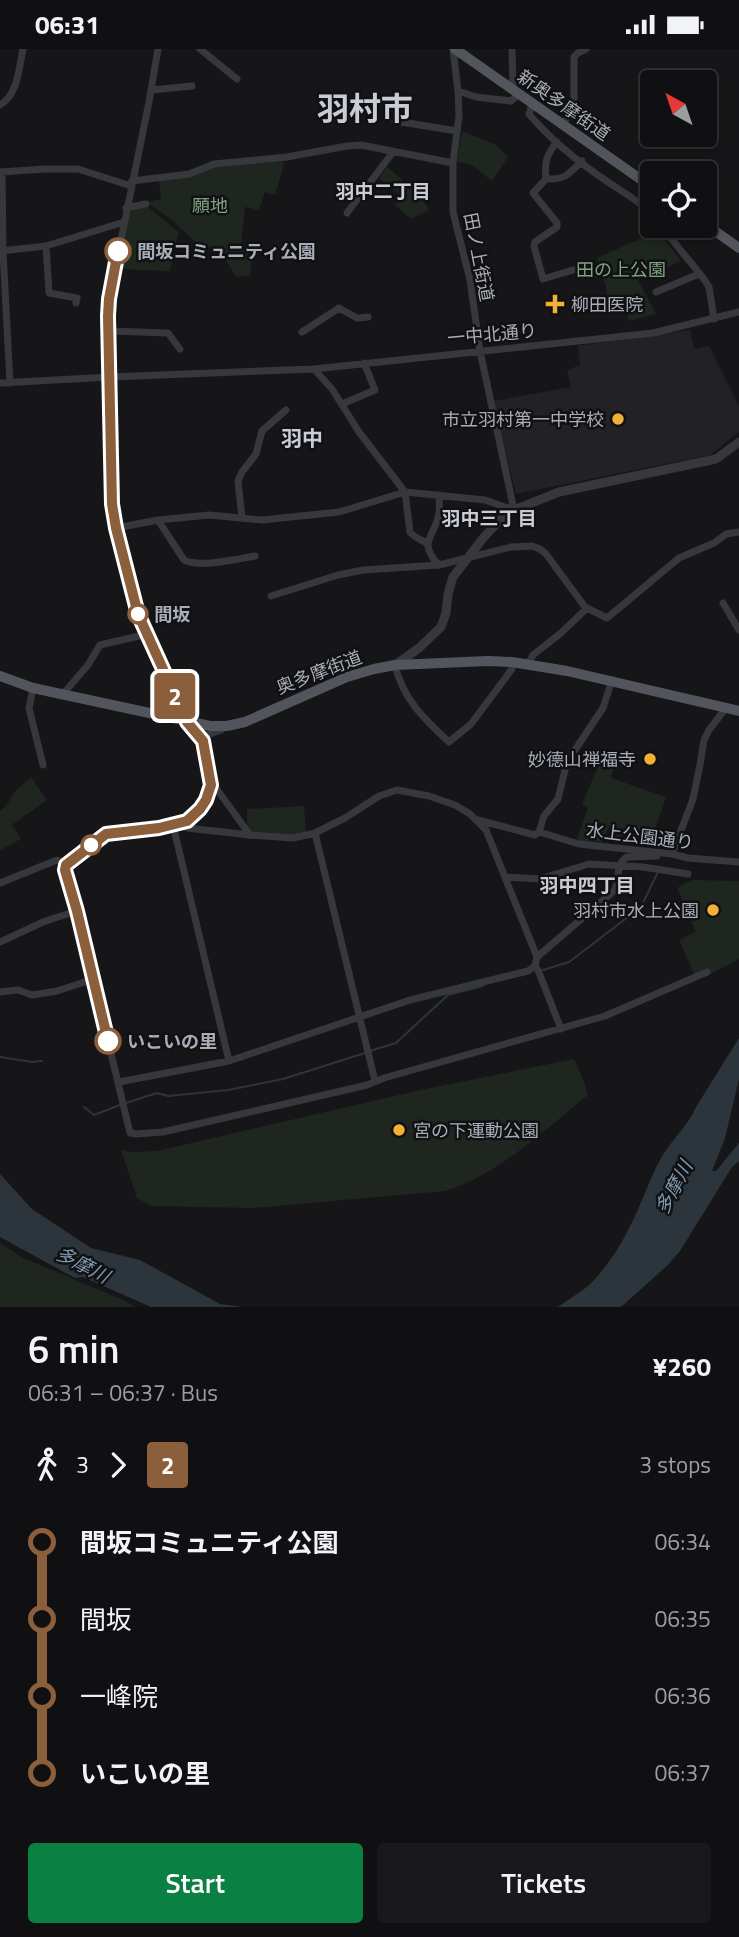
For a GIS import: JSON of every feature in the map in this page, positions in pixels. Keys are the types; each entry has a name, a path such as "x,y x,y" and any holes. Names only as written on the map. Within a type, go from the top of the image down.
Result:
{"main road":[{"name":"新奥多摩街道","path":"454,49 640,179"},
{"path":"717,232 739,248"},
{"name":"奥多摩街道","path":"0,676 33,688 209,726 245,722 347,677 395,665 512,662 528,664 612,680 739,711"}],"street":[{"path":"0,105 13,93 23,49"},
{"path":"158,49 109,299 112,504 133,601 187,722 201,737 211,785 200,809 191,818 177,824 106,834 66,865 65,870 95,979 130,1133 163,1132 367,1085 605,1016 707,972"},
{"path":"200,49 237,79"},
{"name":"田ノ上街道","path":"454,49 459,116 453,163 453,212 470,280 480,351 514,510"},
{"path":"458,91 476,97 511,101 516,92 512,49"},
{"path":"563,125 573,104 574,57 586,49"},
{"path":"151,90 192,86"},
{"path":"0,93 8,99"},
{"path":"532,104 529,114 543,131 606,181 640,203"},
{"path":"395,121 457,131"},
{"path":"547,179 545,164 548,152 557,142"},
{"path":"10,383 1,251 1,172 78,169 132,184 189,174 214,165 361,145 453,163"},
{"path":"346,213 393,152"},
{"path":"547,179 558,180 569,175 582,162"},
{"path":"547,179 533,193 557,223 557,227 534,246 543,279 573,270"},
{"path":"127,208 146,204"},
{"path":"1,251 46,246 124,222"},
{"path":"670,238 709,287 714,319"},
{"path":"46,246 49,293 77,299 76,303"},
{"path":"656,292 699,274"},
{"path":"302,332 339,308 357,317 368,317"},
{"name":"一中北通り","path":"110,377 314,369 653,333 739,312"},
{"path":"109,331 168,333 180,349"},
{"path":"342,404 375,390 364,363"},
{"path":"314,369 332,389 359,432 405,492 410,532 425,541 430,554 439,565"},
{"path":"0,383 110,377"},
{"path":"242,518 238,481 256,454 261,431 286,410"},
{"path":"512,662 512,669 471,724 449,742 409,700 395,665 441,627 453,577 495,524 514,510 559,492 716,460 739,442"},
{"path":"116,528 158,520 209,515 262,520 339,512 405,492 485,500 514,510"},
{"path":"428,545 439,515 439,495"},
{"path":"158,520 184,560 189,563 255,556"},
{"path":"271,596 363,570 439,565 527,545 543,552 552,561 586,609 607,618 679,558 714,543 726,534 739,532"},
{"path":"723,603 739,630"},
{"path":"528,664 533,655 586,609"},
{"path":"63,694 88,665 100,645 148,634"},
{"path":"539,832 544,816 558,799 567,762 603,708 612,680"},
{"path":"33,688 29,708 43,765"},
{"path":"537,957 615,890 619,865 623,859 671,854 693,799 704,740 726,709"},
{"path":"201,737 227,726"},
{"path":"211,785 250,835"},
{"path":"177,824 187,828 293,838 315,833 379,796 397,790 447,801 463,809 486,829 537,957 537,969 561,1029"},
{"name":"水上公園通り","path":"477,820 535,835 539,832 579,844 739,862"},
{"path":"177,824 229,1061"},
{"path":"315,833 375,1081"},
{"path":"0,883 57,860 66,865"},
{"path":"505,877 540,879 589,864 688,874"},
{"path":"0,942 70,913 75,907"},
{"path":"119,1082 229,1061 411,1000 537,969"},
{"path":"0,992 18,990 32,995 57,991 95,979"}],"shaded area":[{"name":"市立羽村第一中学校","path":"690,330 694,349 709,346 739,406 739,432 710,455 516,494 493,401 571,387 567,370 580,365 578,346"}],"green space":[{"path":"462,131 496,145 508,157 492,181 470,164 457,162"},
{"name":"願地","path":"282,161 284,164 275,195 265,192 259,210 245,207 241,247 252,257 250,276 236,277 223,255 215,249 196,243 173,221 147,202 161,199 159,181 215,166"},
{"path":"387,167 421,196 429,210 411,219 395,205 402,196 379,178"},
{"name":"間坂コミュニティ公園","path":"148,207 179,232 170,271 118,269 130,211"},
{"name":"田の上公園","path":"642,238 663,238 681,261 638,280 656,314 629,321 626,310 610,314 606,287 597,258"},
{"path":"603,755 616,760 611,778 666,797 649,847 615,838 619,830 609,827 602,842 576,841 588,808 582,804"},
{"path":"31,777 47,800 12,825 21,839 0,850 0,811 16,790"},
{"path":"304,806 306,833 291,835 251,832 247,827 247,809"},
{"name":"羽村市水上公園","path":"692,880 739,881 739,959 711,974 707,968 694,974 679,940 696,932 677,888"},
{"name":"宮の下運動公園","path":"574,1059 588,1095 502,1163 445,1191 253,1208 152,1206 137,1198 121,1150 157,1151 416,1091"},
{"path":"0,1243 23,1258 135,1307 0,1307"}],"water":[{"name":"多摩川","path":"739,1038 739,1079 725,1138 712,1171 716,1171 739,1143 739,1161 732,1167 680,1251 621,1307 558,1307 583,1290 606,1266 633,1220 660,1160 688,1121"},
{"name":"多摩川","path":"0,1174 32,1209 91,1248 140,1260 220,1304 243,1307 151,1307 83,1277 75,1278 0,1237"}],"waterway":[{"path":"543,970 569,962 641,907 657,874"},
{"path":"370,1051 396,1043 448,995 483,986"},
{"path":"126,1103 157,1093 168,1096 228,1090 283,1079 365,1053"},
{"path":"0,1057 42,1061"},
{"path":"84,1107 94,1115 120,1105"}],"bus line":[{"name":"2","path":"108,1041 65,870 66,865 106,834 159,828 187,821 206,800 211,785 203,741 187,722 133,601 113,512 108,316 118,251"}],"place":[{"name":"間坂コミュニティ公園","path":"118,251"},
{"name":"柳田医院","path":"555,304"},
{"name":"市立羽村第一中学校","path":"618,419"},
{"name":"間坂","path":"138,614"},
{"name":"妙德山禅福寺","path":"650,759"},
{"name":"羽村市水上公園","path":"713,910"},
{"name":"いこいの里","path":"108,1041"},
{"name":"宮の下運動公園","path":"399,1130"}],"district":[{"name":"羽村市","path":"365,108"},
{"name":"羽中二丁目","path":"383,190"},
{"name":"羽中","path":"302,438"},
{"name":"羽中三丁目","path":"489,517"},
{"name":"羽中四丁目","path":"587,884"}]}
